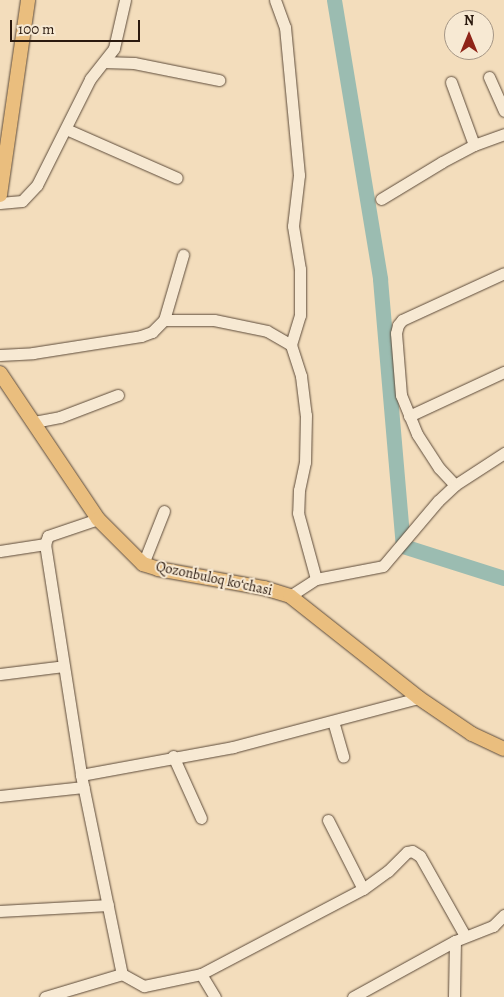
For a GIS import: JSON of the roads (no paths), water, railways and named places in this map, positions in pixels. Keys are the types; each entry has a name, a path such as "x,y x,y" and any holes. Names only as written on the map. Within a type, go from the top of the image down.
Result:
{"main road":[{"path":"0,195 28,0"},
{"name":"Qozonbuloq koʻchasi","path":"0,373 98,519 143,564 158,569 264,588 290,596 419,698 472,734 504,749"}],"street":[{"path":"0,203 22,201 37,185 90,79 114,48 126,0"},
{"path":"275,0 285,27 299,175 293,226 300,269 300,316 291,345 301,376 306,415 305,462 299,490 298,513 316,579"},
{"path":"104,62 134,63 219,80"},
{"path":"489,77 504,111"},
{"path":"451,82 474,145"},
{"path":"66,129 177,178"},
{"path":"381,199 474,145 504,134"},
{"path":"0,355 34,353 141,336 152,332 164,320 183,256"},
{"path":"455,485 428,453 409,416 401,395 396,333 398,325 402,320 504,273"},
{"path":"164,320 214,320 266,331 291,345"},
{"path":"409,416 504,372"},
{"path":"34,422 60,417 118,395"},
{"path":"290,596 316,579 383,566 420,521 455,485 504,453"},
{"path":"143,564 164,511"},
{"path":"98,519 48,536 45,544 81,775 122,974 144,992 201,974 363,890 388,871 407,852 417,853 460,939 454,997"},
{"path":"0,550 45,544"},
{"path":"0,674 64,666"},
{"path":"81,775 173,756 233,747 419,698"},
{"path":"333,721 343,757"},
{"path":"173,756 201,818"},
{"path":"0,796 84,788"},
{"path":"328,820 363,890"},
{"path":"0,911 108,905"},
{"path":"354,997 460,939 494,926 504,915"},
{"path":"45,997 122,974"},
{"path":"201,974 215,997"}],"waterway":[{"path":"334,0 380,279 403,546 504,578"}]}
